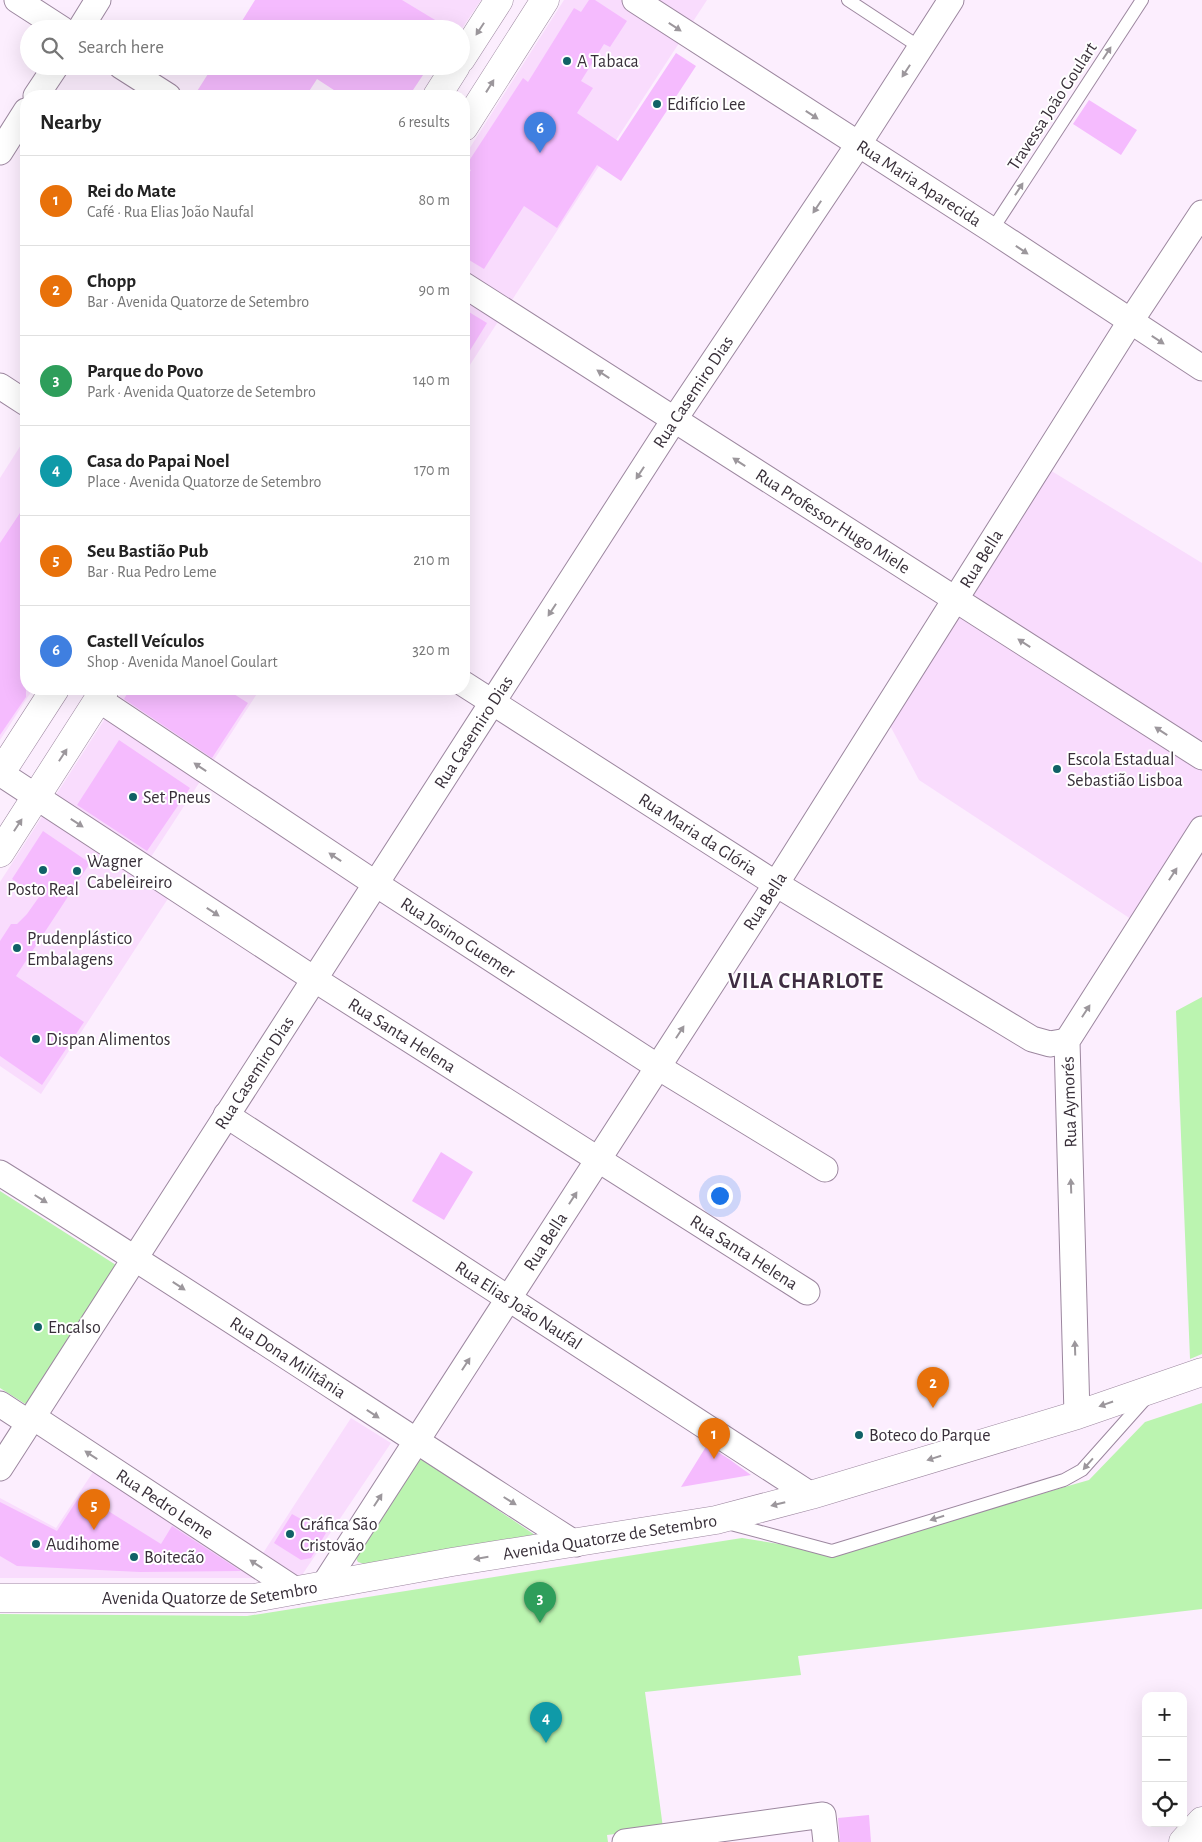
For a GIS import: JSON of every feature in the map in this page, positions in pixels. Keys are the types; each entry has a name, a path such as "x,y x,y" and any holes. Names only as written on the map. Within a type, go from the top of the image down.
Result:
{"street":[{"path":"17,0 48,20"},
{"path":"86,20 98,0"},
{"path":"470,44 499,0"},
{"path":"470,119 546,0"},
{"name":"Rua Maria Aparecida","path":"635,0 1202,368"},
{"name":"Rua Casemiro Dias","path":"0,1468 674,420 858,145 951,0"},
{"path":"40,90 50,75"},
{"path":"135,75 159,90"},
{"path":"441,90 450,75"},
{"path":"0,152 20,120"},
{"name":"Rua Bella","path":"323,1586 776,884 1130,322 1202,213"},
{"name":"Rua Professor Hugo Miele","path":"470,290 1202,757"},
{"path":"0,386 20,399"},
{"name":"Rua Maria da Glória","path":"470,688 776,884 1032,1039 1050,1044 1067,1041"},
{"path":"0,774 51,695"},
{"path":"0,853 101,695"},
{"name":"Rua Josino Guemer","path":"103,695 376,884 658,1067 825,1169"},
{"name":"Rua Santa Helena","path":"0,774 314,979 807,1292"},
{"name":"Rua Aymorés","path":"1077,1414 1067,1041 1202,829"},
{"name":"Rua Elias João Naufal","path":"226,1115 811,1495"},
{"name":"Rua Dona Militânia","path":"0,1174 135,1257 416,1442 576,1544"},
{"name":"Avenida Quatorze de Setembro","path":"0,1598 254,1598 452,1562 576,1544 716,1520 811,1495 1077,1414 1202,1372"},
{"name":"Rua Pedro Leme","path":"0,1404 31,1420 296,1591"},
{"path":"625,1842 822,1815 826,1842"},
{"path":"1183,1842 1202,1821"}],"lane":[{"path":"848,0 920,48"},
{"name":"Travessa João Goulart","path":"992,230 1142,0"},
{"path":"716,1520 832,1551 1070,1476 1082,1470 1155,1388"}],"shaded area":[{"path":"308,0 481,0 468,20 296,20"},
{"path":"564,0 707,0 470,365 470,148"},
{"path":"20,446 20,695 29,695 0,740 0,478"},
{"path":"1045,467 1202,563 1202,826 1137,923 919,780 886,718"},
{"path":"120,695 256,695 138,877 169,897 41,1094 0,1066 0,882"},
{"path":"351,1418 391,1443 300,1578 0,1578 0,1498 56,1528 95,1469 252,1570"}],"green space":[{"path":"1202,997 1202,1354 1190,1359 1176,1011"},
{"name":"Encalso","path":"0,1191 116,1265 27,1405 0,1388"},
{"path":"1202,1403 1202,1609 798,1656 801,1675 645,1692 663,1828 607,1835 608,1842 0,1842 0,1614 247,1616 742,1538 835,1553 1089,1480 1145,1422"},
{"path":"419,1459 425,1461 538,1537 367,1565 358,1562 353,1553"}],"building":[{"path":"255,0 402,0 435,20 243,20"},
{"path":"589,0 595,0 627,21 610,47 604,44 581,81 593,88 577,113 618,141 676,53 696,66 621,181 597,165 557,228 524,206 484,269 470,261 470,159 523,78 528,82 574,8 581,12"},
{"path":"207,75 423,75 413,90 334,90 317,79 310,90 198,90"},
{"path":"1089,100 1137,130 1121,155 1073,124"},
{"path":"470,313 487,323 470,350"},
{"path":"20,513 20,695 26,695 26,697 0,735 0,543"},
{"path":"126,695 235,695 248,703 212,758 124,699"},
{"name":"Set Pneus","path":"119,740 190,788 147,851 77,805"},
{"path":"43,831 90,863 16,976 84,1022 42,1085 0,1056 0,941 11,924 17,924 39,897 12,879"},
{"path":"441,1152 473,1172 444,1220 412,1201"},
{"path":"707,1445 729,1459 751,1475 681,1487"},
{"path":"81,1494 161,1544 172,1526 241,1571 140,1572 17,1566 0,1556 0,1502 57,1531"},
{"name":"Gráfica São Cristovão","path":"292,1514 326,1533 311,1558 301,1560 274,1543"},
{"path":"869,1815 871,1842 840,1842 838,1818"}],"place":[{"name":"A Tabaca","path":"567,61"},
{"name":"Edifício Lee","path":"657,104"},
{"name":"Castell Veículos","path":"540,153"},
{"name":"Escola Estadual Sebastião Lisboa","path":"1057,769"},
{"name":"Set Pneus","path":"133,797"},
{"name":"Posto Real","path":"43,870"},
{"name":"Wagner Cabeleireiro","path":"77,871"},
{"name":"Prudenplástico Embalagens","path":"17,948"},
{"name":"Dispan Alimentos","path":"36,1039"},
{"name":"Encalso","path":"38,1327"},
{"name":"Chopp","path":"933,1408"},
{"name":"Boteco do Parque","path":"859,1435"},
{"name":"Rei do Mate","path":"714,1459"},
{"name":"Seu Bastião Pub","path":"94,1530"},
{"name":"Gráfica São Cristovão","path":"290,1534"},
{"name":"Audihome","path":"36,1544"},
{"name":"Boitecão","path":"134,1557"},
{"name":"Parque do Povo","path":"540,1623"},
{"name":"Casa do Papai Noel","path":"546,1743"}],"district":[{"name":"VILA CHARLOTE","path":"806,980"}]}
